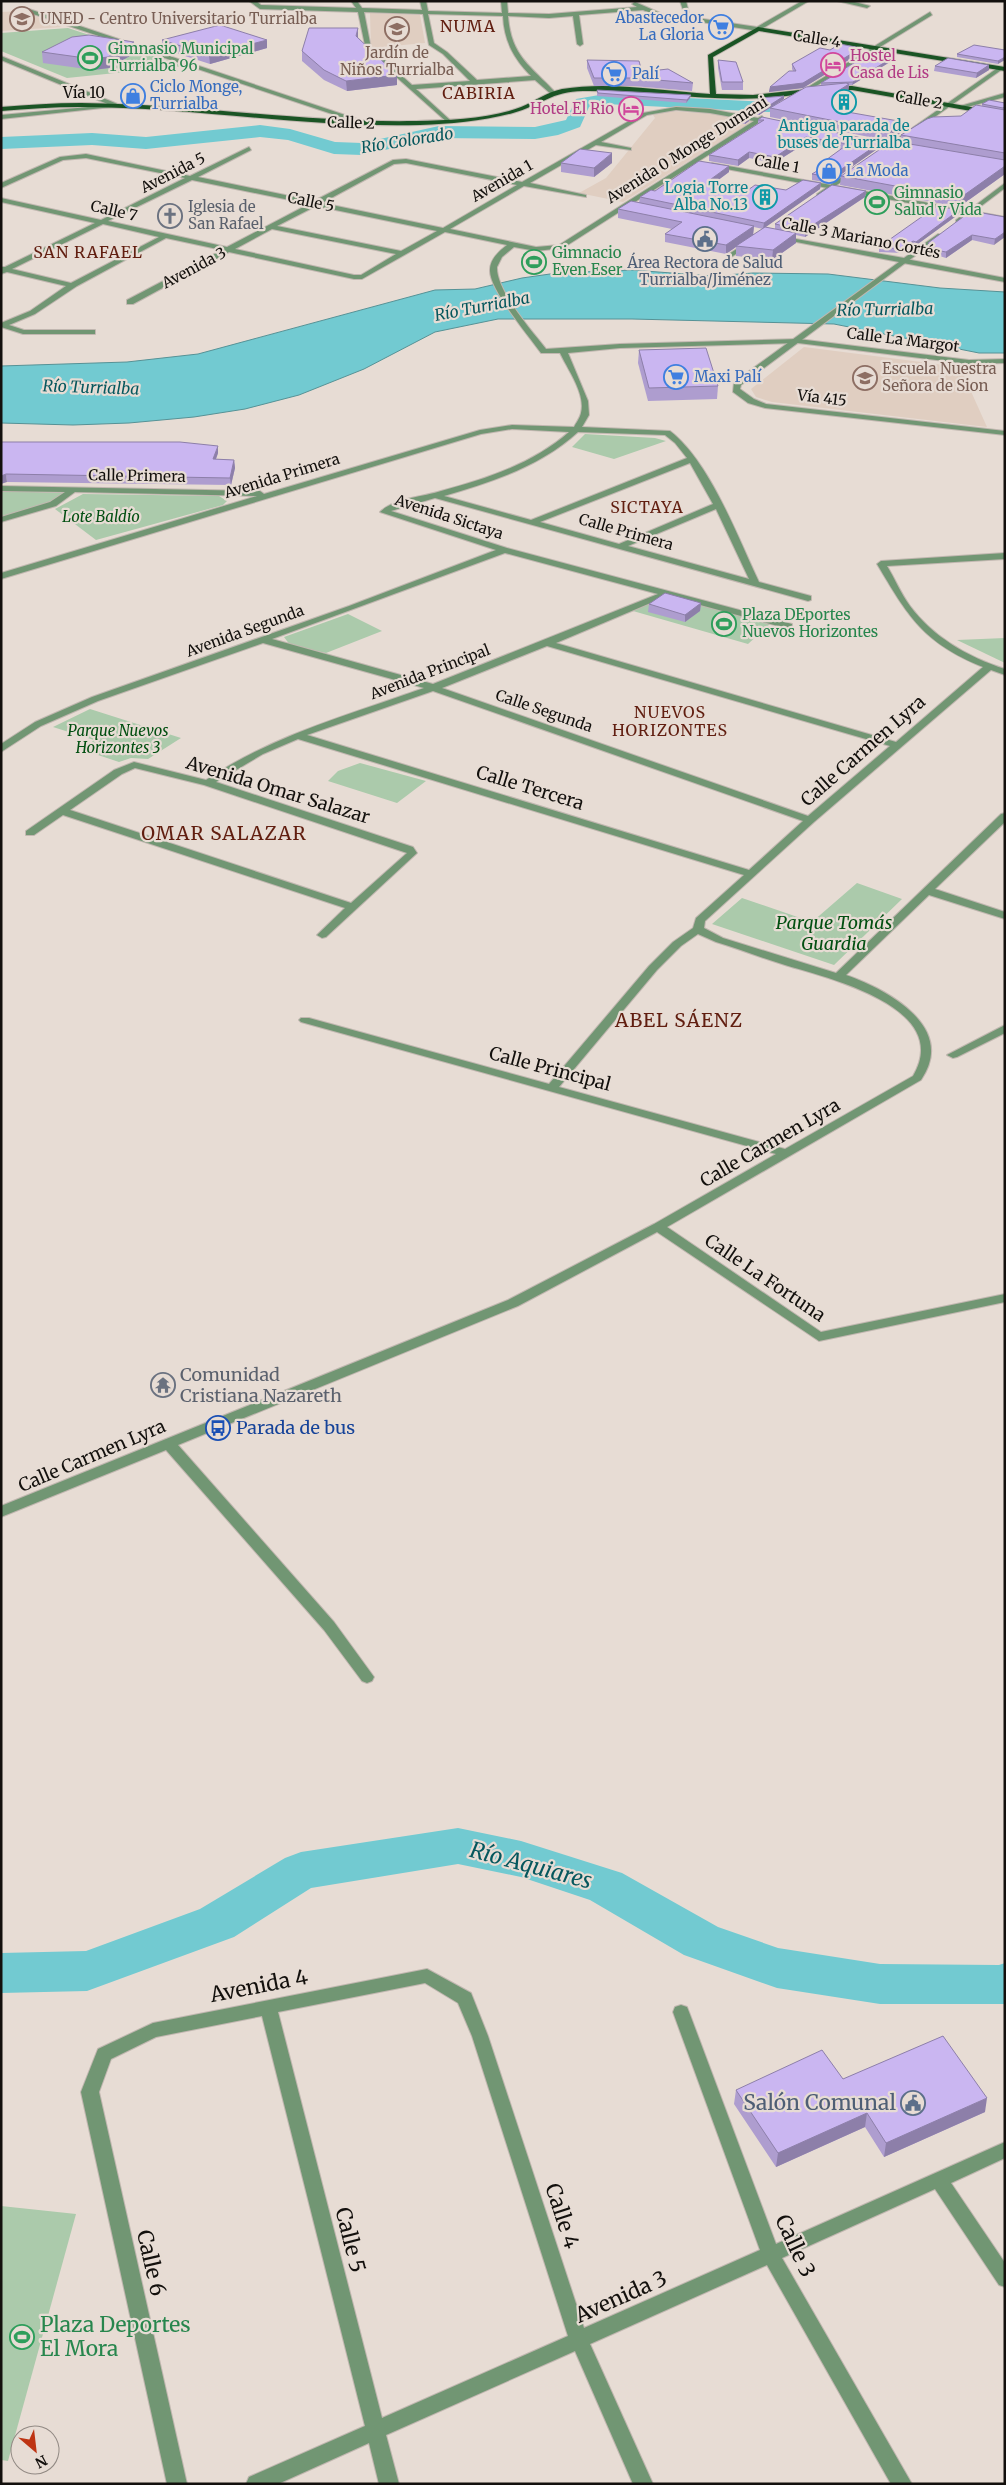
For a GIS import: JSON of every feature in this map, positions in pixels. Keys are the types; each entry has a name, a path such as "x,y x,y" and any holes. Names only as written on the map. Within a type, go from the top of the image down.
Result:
{"main road":[{"name":"Calle 4","path":"758,29 1004,68"},
{"path":"713,95 710,56 758,29"},
{"path":"819,81 852,88"},
{"name":"Calle 2","path":"118,106 367,124 448,121 523,108 553,93 610,89 699,95 788,94 852,88 1005,115"},
{"name":"Calle 2","path":"713,95 804,92"},
{"path":"1,109 50,109"}],"street":[{"path":"252,1 260,7 507,16 576,14 643,8"},
{"path":"354,1 361,12 368,49 448,121"},
{"path":"423,1 431,44 445,53 476,83"},
{"path":"504,1 509,40 517,55 536,78 553,93"},
{"name":"Calle 4","path":"629,1 666,18 688,18 758,29"},
{"path":"683,1 688,18"},
{"path":"758,29 806,1"},
{"path":"840,1 867,6"},
{"path":"29,11 367,124"},
{"path":"576,14 580,44"},
{"name":"Avenida 0 Monge Dumani","path":"788,94 787,102 930,14"},
{"path":"1,58 118,106"},
{"path":"876,156 1004,68"},
{"path":"412,87 536,78"},
{"path":"50,109 74,101 82,95 79,90"},
{"path":"960,106 1005,95"},
{"path":"1,117 50,109 118,106"},
{"name":"Avenida 1","path":"368,275 650,112 674,109 705,111 758,120"},
{"name":"Avenida 0 Monge Dumani","path":"561,247 766,116"},
{"path":"758,120 787,126"},
{"path":"595,143 629,149"},
{"path":"881,143 900,147"},
{"name":"Avenida 5","path":"3,270 194,178 249,149"},
{"name":"Calle 5","path":"1,186 62,158 86,156 536,250 561,247"},
{"name":"Avenida 3","path":"130,302 390,163 406,161 524,184"},
{"name":"Calle 1","path":"693,162 1005,219"},
{"path":"816,197 861,166"},
{"path":"524,184 584,196"},
{"path":"954,224 1005,185"},
{"name":"Calle 7","path":"1,200 354,277 368,275"},
{"path":"625,205 634,207"},
{"path":"270,227 404,254"},
{"name":"Vía 415","path":"947,229 798,341 737,384 736,390 751,401 765,406 1005,433"},
{"name":"Calle 3 Mariano Cortés","path":"773,235 1005,280"},
{"path":"1,325 33,315 72,285 166,236"},
{"path":"728,257 757,238"},
{"name":"Calle La Margot","path":"513,244 495,262 493,271 496,284 544,351 620,346 798,341 968,362 1005,361"},
{"path":"3,270 72,285"},
{"path":"1,325 23,332 92,332"},
{"name":"Avenida Sictaya","path":"563,351 584,400 585,414 562,442 518,467 384,512 504,550 789,626"},
{"name":"Avenida Primera","path":"1,576 495,428 575,428"},
{"path":"575,428 667,433 673,436 692,459 756,584"},
{"path":"533,522 692,459"},
{"name":"Calle Primera","path":"1,488 272,494"},
{"path":"1,520 53,504 73,490"},
{"name":"Calle Primera","path":"435,496 808,598"},
{"path":"620,546 717,506"},
{"name":"Avenida Segunda","path":"1,749 38,724 95,699 264,640 504,550"},
{"path":"1005,556 881,564 910,613 934,637 989,667 1005,672"},
{"name":"Avenida Principal","path":"208,783 245,760 299,736 433,688 665,594"},
{"name":"Calle Segunda","path":"264,640 433,688 810,820"},
{"path":"546,643 897,745"},
{"name":"Calle Carmen Lyra","path":"1,1512 513,1303 658,1227 786,1153 882,1101 917,1078 925,1065 928,1051 925,1037 911,1018 894,1002 868,987 839,976 703,934 698,929 700,920 810,820 989,667"},
{"name":"Calle Tercera","path":"299,736 752,874"},
{"name":"Avenida Omar Salazar","path":"30,833 118,772 134,766 143,766 208,783 409,849 412,853 409,857 322,935"},
{"path":"62,812 352,907"},
{"path":"839,976 1000,827 1005,816"},
{"path":"929,891 1005,916"},
{"path":"553,1088 653,968 677,944 698,929"},
{"name":"Calle Principal","path":"305,1020 786,1153"},
{"path":"953,1055 1005,1028"},
{"name":"Calle La Fortuna","path":"658,1227 818,1337 1005,1298"},
{"path":"168,1443 328,1626 367,1677"},
{"name":"Calle 4","path":"427,1976 464,1998 468,2005 480,2036 579,2340 643,2484"},
{"name":"Avenida 4","path":"104,2054 153,2030 427,1976"},
{"name":"Calle 5","path":"268,2007 389,2484"},
{"name":"Calle 3","path":"680,2012 771,2255 902,2484"},
{"name":"Calle 6","path":"104,2054 90,2092 177,2484"},
{"name":"Avenida 3","path":"256,2484 1005,2150"},
{"path":"939,2180 1005,2279"}],"shaded area":[{"name":"UNED - Centro Universitario Turrialba","path":"23,11 62,27 1,31 1,12"},
{"name":"Jardín de Niños Turrialba","path":"370,13 420,15 425,43 371,48"},
{"path":"669,111 714,114 753,121 623,202 579,193 606,178 655,118 653,115"},
{"name":"Escuela Nuestra Señora de Sion","path":"804,347 960,367 987,427 772,402 756,397 751,389"}],"green space":[{"name":"Gimnasio Municipal Turrialba 96","path":"68,28 184,66 67,78 1,51 1,33"},
{"path":"585,434 655,438 666,441 614,459 572,447"},
{"name":"Lote Baldío","path":"1,491 68,493 39,509 1,519"},
{"name":"Lote Baldío","path":"83,494 219,496 227,501 223,505 96,540 55,509"},
{"path":"666,596 771,623 748,644 633,611"},
{"path":"348,614 382,631 326,653 290,645 284,637"},
{"path":"1005,638 1005,663 957,640"},
{"name":"Parque Nuevos Horizontes 3","path":"90,709 181,738 148,759 131,758 119,762 83,750 94,740 53,727"},
{"path":"360,763 426,781 397,803 328,781 338,771"},
{"name":"Parque Tomás Guardia","path":"857,883 902,899 834,965 712,924 742,898 812,922"},
{"name":"Plaza Deportes El Mora","path":"1,2206 76,2214 18,2425 10,2425 10,2454 8,2461 1,2460"}],"water":[{"name":"Río Turrialba","path":"632,270 711,276 753,273 828,274 940,288 1005,292 1005,353 979,353 834,324 632,319 498,319 435,332 364,369 299,395 245,409 194,417 129,423 73,425 1,423 1,366 127,362 198,354 435,290 475,289 522,278 557,273"}],"building":[{"path":"220,25 267,40 209,55 162,40"},
{"path":"309,28 358,28 356,36 397,75 346,81 324,70 302,51"},
{"path":"89,35 134,42 108,57 92,59 42,52 72,37"},
{"path":"840,44 861,48 803,83 770,87 789,71 796,71 792,64 820,48 830,50"},
{"path":"974,45 1005,50 1005,57 998,61 957,54"},
{"path":"872,52 895,56 853,82 821,83"},
{"path":"948,58 989,65 977,73 935,66"},
{"path":"587,60 639,61 642,72 668,69 693,83 633,78 594,78"},
{"path":"718,60 736,62 743,82 722,82"},
{"path":"849,84 838,91 847,103 836,110 904,122 890,132 770,108 806,87"},
{"path":"597,90 691,95 687,100 598,93"},
{"path":"784,96 759,112 745,110 760,98"},
{"path":"989,100 1005,103 1005,107 982,104"},
{"path":"976,105 1005,110 1005,153 901,135 927,119 961,116"},
{"path":"738,116 749,118 745,120 734,119"},
{"path":"762,117 881,142 830,177 812,174 825,166 819,165 848,144 806,137 775,157 749,152 738,160 709,155 764,120 758,120"},
{"path":"892,141 1005,160 1005,166 960,198 841,176"},
{"path":"580,149 612,153 594,168 561,163"},
{"path":"699,161 729,166 707,182 748,190 755,185 786,190 803,180 821,183 764,223 640,197 651,190 655,191"},
{"path":"832,185 866,191 805,230 775,224"},
{"path":"631,201 754,226 726,245 665,234 682,222 618,209"},
{"path":"937,206 959,210 916,242 913,241 902,249 879,247"},
{"path":"971,211 1005,217 1005,232 995,239 972,235 946,252 936,250 928,243"},
{"path":"765,227 796,233 773,250 736,246"},
{"path":"706,348 718,386 649,388 639,350"},
{"path":"1,442 180,442 218,446 213,459 234,460 230,478 6,474 1,476"},
{"path":"665,593 701,603 685,615 649,604"},
{"path":"943,2036 987,2098 886,2143 867,2113 778,2153 736,2090 822,2050 843,2079"}],"waterway":[{"name":"Río Colorado","path":"1,143 92,139 146,143 260,131 290,135 334,148 362,149 439,132 535,133 551,131 574,123 582,103 605,99 769,107"},
{"name":"Río Aquiares","path":"1,1973 87,1971 217,1923 301,1871 458,1846 521,1859 606,1886 701,1941 777,1968 880,1984 1001,1985 1005,1983"}],"place":[{"name":"UNED - Centro Universitario Turrialba","path":"22,19"},
{"name":"Abastecedor La Gloria","path":"721,27"},
{"name":"Jardín de Niños Turrialba","path":"397,29"},
{"name":"Gimnasio Municipal Turrialba 96","path":"90,58"},
{"name":"Hostel Casa de Lis","path":"833,65"},
{"name":"Palí","path":"614,74"},
{"name":"Ciclo Monge, Turrialba","path":"133,96"},
{"name":"Antigua parada de buses de Turrialba","path":"844,102"},
{"name":"Hotel El Rio","path":"631,109"},
{"name":"La Moda","path":"829,171"},
{"name":"Logia Torre Alba No.13","path":"765,197"},
{"name":"Gimnasio Salud y Vida","path":"877,202"},
{"name":"Iglesia de San Rafael","path":"170,216"},
{"name":"Área Rectora de Salud Turrialba/Jiménez","path":"705,239"},
{"name":"Gimnacio Even Eser","path":"534,262"},
{"name":"Maxi Palí","path":"676,377"},
{"name":"Escuela Nuestra Señora de Sion","path":"865,378"},
{"name":"Plaza DEportes Nuevos Horizontes","path":"724,624"},
{"name":"Comunidad Cristiana Nazareth","path":"163,1385"},
{"name":"Parada de bus","path":"218,1428"},
{"name":"Salón Comunal","path":"913,2103"},
{"name":"Plaza Deportes El Mora","path":"22,2337"}],"district":[{"name":"NUMA","path":"468,26"},
{"name":"CABIRIA","path":"479,93"},
{"name":"SAN RAFAEL","path":"88,252"},
{"name":"SICTAYA","path":"647,507"},
{"name":"NUEVOS HORIZONTES","path":"670,721"},
{"name":"OMAR SALAZAR","path":"224,833"},
{"name":"ABEL SÁENZ","path":"679,1020"}]}
